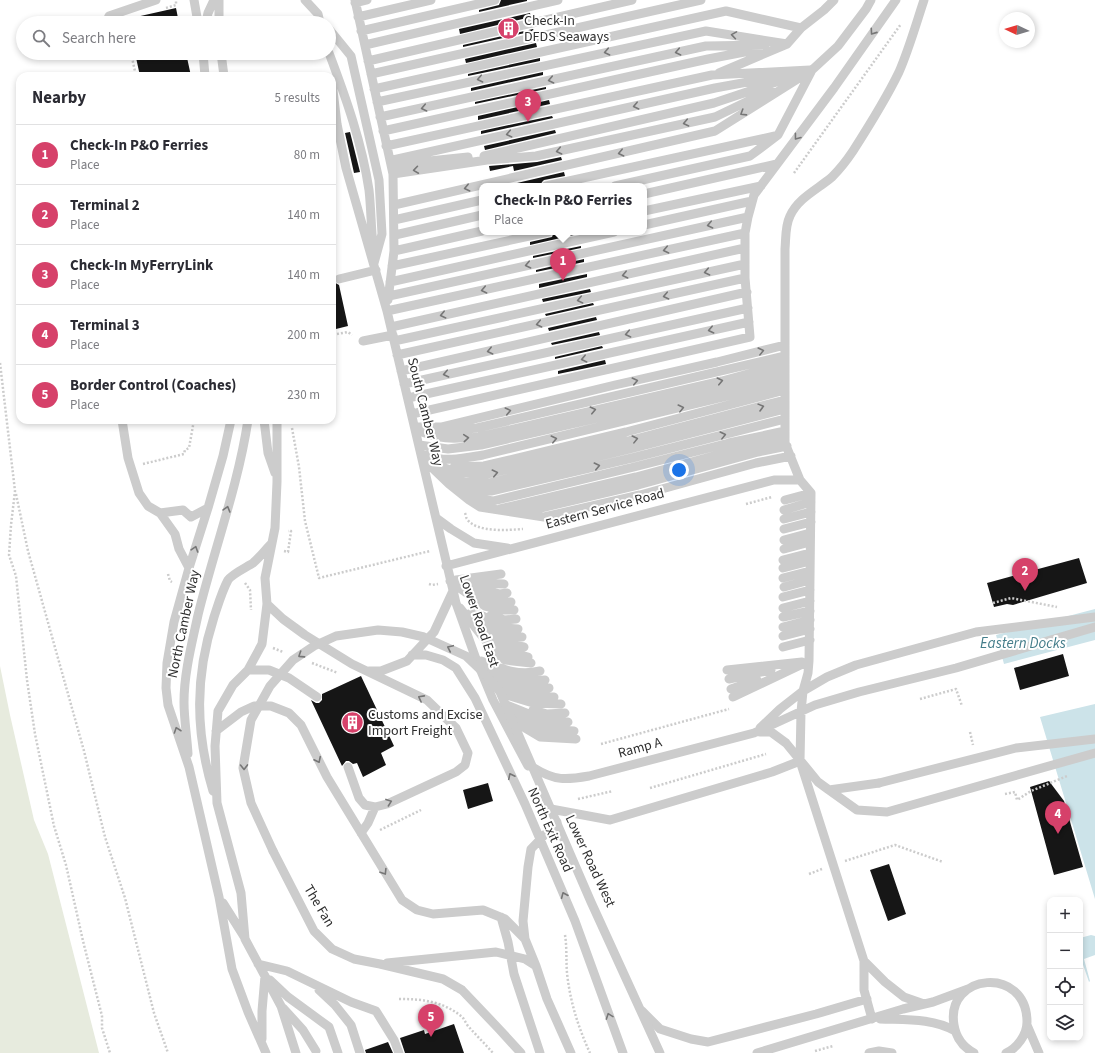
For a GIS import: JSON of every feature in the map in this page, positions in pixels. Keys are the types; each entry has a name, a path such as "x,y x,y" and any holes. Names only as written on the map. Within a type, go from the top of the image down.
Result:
{"lane":[{"path":"109,16 156,0"},
{"path":"194,0 197,16"},
{"path":"207,16 214,0"},
{"path":"219,0 219,16"},
{"path":"305,0 317,16"},
{"path":"366,0 355,1 391,166 394,205 394,251 387,311 745,233"},
{"path":"358,16 431,0"},
{"path":"361,31 495,0"},
{"path":"364,45 558,0"},
{"path":"368,61 632,0"},
{"path":"371,74 701,0"},
{"path":"712,75 787,44 801,28 834,0"},
{"path":"489,183 715,131 812,70 838,46 871,0"},
{"path":"412,414 750,338 745,278 745,233 754,195 834,88 896,0"},
{"path":"872,1019 864,990 864,961 800,761 803,691 810,661 811,493 800,480 786,438 786,227 790,215 806,196 835,174 852,152 880,107 899,72 924,0"},
{"path":"374,89 726,11 801,28"},
{"path":"377,102 706,31 787,44"},
{"name":"South Camber Way","path":"336,38 351,56 379,180 382,234 375,267"},
{"path":"380,117 706,46 787,44"},
{"path":"383,131 708,59 787,44"},
{"path":"204,60 205,72"},
{"path":"222,60 223,72"},
{"name":"South Camber Way","path":"330,60 331,72"},
{"name":"South Camber Way","path":"332,60 352,114 369,190 375,267"},
{"path":"386,146 712,75 812,70"},
{"path":"628,183 750,156 778,135 812,70"},
{"path":"391,166 536,156 715,117 812,70"},
{"path":"391,166 715,88 812,70"},
{"path":"391,166 486,156 714,103 812,70"},
{"name":"South Camber Way","path":"336,116 346,168 387,311 421,452 446,566"},
{"path":"560,183 778,135"},
{"path":"647,193 777,164"},
{"path":"394,205 479,185"},
{"path":"647,210 760,186"},
{"path":"394,220 479,201"},
{"path":"647,224 752,201"},
{"path":"395,235 479,216"},
{"path":"388,296 748,217"},
{"path":"394,251 479,232"},
{"path":"392,266 534,235"},
{"path":"390,282 601,235"},
{"path":"363,341 745,248"},
{"path":"392,334 745,264"},
{"path":"339,279 375,267"},
{"path":"397,355 745,278"},
{"path":"401,371 747,292"},
{"path":"404,384 748,308"},
{"path":"408,398 749,322"},
{"path":"415,428 441,427 785,345"},
{"path":"415,428 438,432 477,428 785,373"},
{"path":"421,452 481,445 723,389 785,373"},
{"path":"438,469 484,466 626,432 785,373"},
{"path":"438,469 468,474 487,474 785,405"},
{"path":"450,484 468,490 491,491 632,458 785,419"},
{"path":"123,424 128,458 139,493 148,506 160,513 175,534 179,549 189,568"},
{"name":"North Camber Way","path":"189,767 168,705 166,663 174,622 223,456 230,424"},
{"name":"North Camber Way","path":"189,767 184,702 187,672 208,574 235,481 247,424"},
{"path":"264,424 268,453 277,482"},
{"path":"245,939 241,893 217,803 215,746 218,711 233,685 248,670 262,644 267,604 265,578 275,528 277,424"},
{"path":"459,492 473,498 493,501 728,443 786,438"},
{"path":"495,510 786,438"},
{"path":"519,514 638,485 758,452 786,438"},
{"path":"421,452 450,484 480,507 544,517 640,495 756,463 791,456"},
{"name":"Eastern Service Road","path":"446,566 774,480 800,480"},
{"path":"785,500 811,493"},
{"path":"811,502 784,514 811,512"},
{"path":"160,513 183,510 191,517 208,508"},
{"name":"Eastern Service Road","path":"436,518 474,543 512,549"},
{"path":"784,529 810,522"},
{"path":"784,544 810,538"},
{"name":"North Camber Way","path":"217,803 206,765 201,733 199,704 201,675 207,639 218,604 229,578 254,562 272,543"},
{"path":"783,564 810,557"},
{"name":"Lower Road East","path":"446,566 456,603 486,684"},
{"path":"450,581 501,574"},
{"path":"783,583 810,576"},
{"path":"450,581 487,585 510,602"},
{"path":"450,581 485,606 502,610 510,602"},
{"path":"783,597 810,590"},
{"path":"368,671 381,671 407,661 434,632 452,591"},
{"path":"783,608 810,601"},
{"path":"456,603 504,620 510,602"},
{"path":"456,603 506,628 520,633"},
{"path":"456,603 507,644 524,647"},
{"path":"456,603 493,650 505,660 530,660"},
{"path":"267,604 283,619 305,635 352,664 427,700 456,728 468,753 465,765 456,772 387,804 375,806 365,806 359,798 348,767"},
{"path":"783,617 810,620"},
{"path":"754,733 780,709 803,691 827,677 856,665 976,632 1095,618"},
{"path":"783,632 810,620"},
{"path":"754,733 815,705 859,692 956,668 1095,627"},
{"name":"The Fan","path":"380,964 354,959 332,949 314,931 273,851 251,803 243,768 251,720 270,686 293,660 314,646 336,636 378,630 402,632 424,637 466,656 487,676 500,692 591,902 660,1053"},
{"path":"783,647 810,640"},
{"name":"North Exit Road","path":"412,655 426,656 443,660 456,668 475,698 540,840 575,921 623,1053"},
{"path":"476,659 509,671 528,674 540,671"},
{"path":"476,659 512,678 547,684"},
{"path":"476,659 511,691 533,696 554,697"},
{"path":"476,659 510,696 533,704 561,704"},
{"path":"727,670 810,661"},
{"path":"729,679 810,661"},
{"path":"732,693 810,661"},
{"path":"248,670 269,670 289,678 317,697"},
{"name":"Lower Road West","path":"486,684 551,809 609,934 618,963 635,1005 660,1053"},
{"path":"493,700 512,702 547,714 566,718"},
{"path":"493,700 511,713 543,729 575,735"},
{"path":"216,731 241,712 254,706 271,706 288,713 301,725 326,777 402,900 417,910 433,914 483,910 505,919 525,938"},
{"path":"754,733 771,732 786,744 818,782 857,810 886,812 1095,753"},
{"name":"Ramp A","path":"534,768 545,775 556,779 570,780 754,733"},
{"path":"829,790 879,783 1016,748 1095,739"},
{"path":"551,809 610,820 772,772 800,761"},
{"path":"189,767 219,897 232,969 248,1012 266,1053"},
{"path":"362,835 375,806"},
{"path":"557,822 531,849 523,921 525,938 547,1000 570,1053"},
{"path":"219,897 245,939 281,1006 296,1053"},
{"path":"501,917 511,955 514,974 540,1053"},
{"path":"380,964 496,952 525,959 536,966"},
{"path":"864,961 885,982 904,997 925,1004"},
{"path":"258,964 287,971 351,1002 376,1011 394,1040 399,1053"},
{"path":"380,964 443,979 462,990 521,1053"},
{"path":"262,1042 262,1011 265,975"},
{"path":"265,975 288,997 329,1028 338,1053"},
{"path":"757,1053 903,1009 933,1002 968,989 979,983 992,982 1004,984 1014,991 1022,1000 1027,1012 1027,1025 1024,1035 1018,1044 1006,1053"},
{"path":"312,984 335,1005 351,1025 360,1053"},
{"path":"968,989 960,997 954,1008 953,1019 955,1031 960,1041 967,1049 974,1053"},
{"path":"635,1005 660,1029 691,1039 708,1042 867,999"},
{"path":"281,1006 303,1030 316,1051"},
{"path":"872,1019 921,1020 946,1026 955,1031"},
{"path":"1027,1025 1039,1053"},
{"path":"869,1053 892,1053"}],"path":[{"path":"794,173 903,20"},
{"path":"133,60 135,72"},
{"path":"337,334 343,333"},
{"path":"0,363 15,491 28,551 84,751 105,837 125,898 154,1013 168,1053"},
{"path":"139,465 184,454 185,450 189,448 193,424"},
{"path":"292,428 300,467 305,521 319,578 430,551"},
{"path":"15,491 9,554 16,576 26,672 35,734 54,826 66,865 83,942 102,1016 102,1028 110,1053"},
{"path":"746,504 773,497"},
{"path":"993,603 1011,598 1064,609"},
{"path":"920,699 956,689 962,706"},
{"path":"601,744 736,708"},
{"path":"650,788 766,754"},
{"path":"573,800 613,791"},
{"path":"1001,795 1015,792 1017,800 1031,791"},
{"path":"362,835 421,810"},
{"path":"809,874 895,845 943,862"},
{"path":"564,931 567,972 572,1004 584,1041 590,1053"},
{"path":"399,999 429,1000 445,1005 462,1017 493,1053"},
{"path":"809,1053 833,1046"}],"shaded area":[{"path":"0,666 34,820 48,854 99,1053 0,1053"}],"water":[{"name":"Eastern Docks","path":"1095,609 1095,640 1004,664 996,635"},
{"path":"1095,704 1095,899 1040,717"},
{"path":"1091,935 1095,936 1095,955 1084,959 1089,982 1083,965 1083,937"}],"building":[{"path":"501,0 527,1 479,12 479,10 499,5"},
{"path":"176,8 178,16 140,16"},
{"path":"530,13 531,17 460,34 459,29"},
{"path":"533,29 534,31 463,47 463,45"},
{"path":"536,43 537,47 466,63 465,59"},
{"path":"540,58 540,61 468,76 468,74"},
{"path":"137,60 188,60 190,72 139,72"},
{"path":"543,72 543,75 471,91 471,88"},
{"path":"546,87 546,89 475,104 475,102"},
{"path":"549,100 550,104 478,120 478,116"},
{"path":"552,116 553,118 481,134 481,131"},
{"path":"555,130 556,133 485,150 484,146"},
{"path":"350,132 360,172 354,173 345,133"},
{"path":"561,157 562,160 514,171 513,166 490,171 489,166 537,162"},
{"path":"564,172 565,176 544,180 542,183 517,183"},
{"path":"553,235 574,235 530,245 530,242 552,237"},
{"path":"581,246 581,248 533,258 533,256"},
{"path":"584,259 584,262 536,272 536,270"},
{"path":"587,274 587,277 539,288 539,284"},
{"path":"336,283 339,285 348,326 336,329"},
{"path":"590,289 591,292 543,302 542,299"},
{"path":"593,303 594,305 546,316 545,314"},
{"path":"596,317 597,320 549,331 548,328"},
{"path":"599,332 600,335 552,345 551,343"},
{"path":"602,346 603,348 555,359 555,357"},
{"path":"605,360 606,364 558,374 558,371"},
{"path":"1079,558 1087,583 1013,605 1007,604 994,607 987,583"},
{"path":"1063,654 1069,676 1020,690 1014,668"},
{"name":"Customs and Excise Import Freight","path":"361,676 394,746 381,753 386,765 363,777 357,763 353,764 346,761 342,766 311,700 319,703 322,700 322,694"},
{"path":"1049,781 1064,801 1083,867 1054,875 1030,787"},
{"path":"488,783 493,801 468,809 463,790"},
{"path":"889,864 906,914 888,921 870,870"},
{"path":"454,1024 464,1053 405,1053 400,1038 424,1030 425,1034"},
{"path":"388,1042 393,1053 366,1053 365,1050"}],"place":[{"name":"Check-In DFDS Seaways","path":"508,29"},
{"name":"Check-In MyFerryLink","path":"528,122"},
{"name":"Check-In P&O Ferries","path":"563,281"},
{"name":"Terminal 2","path":"1025,591"},
{"name":"Customs and Excise Import Freight","path":"352,723"},
{"name":"Terminal 3","path":"1058,834"},
{"name":"Border Control (Coaches)","path":"431,1037"}]}
